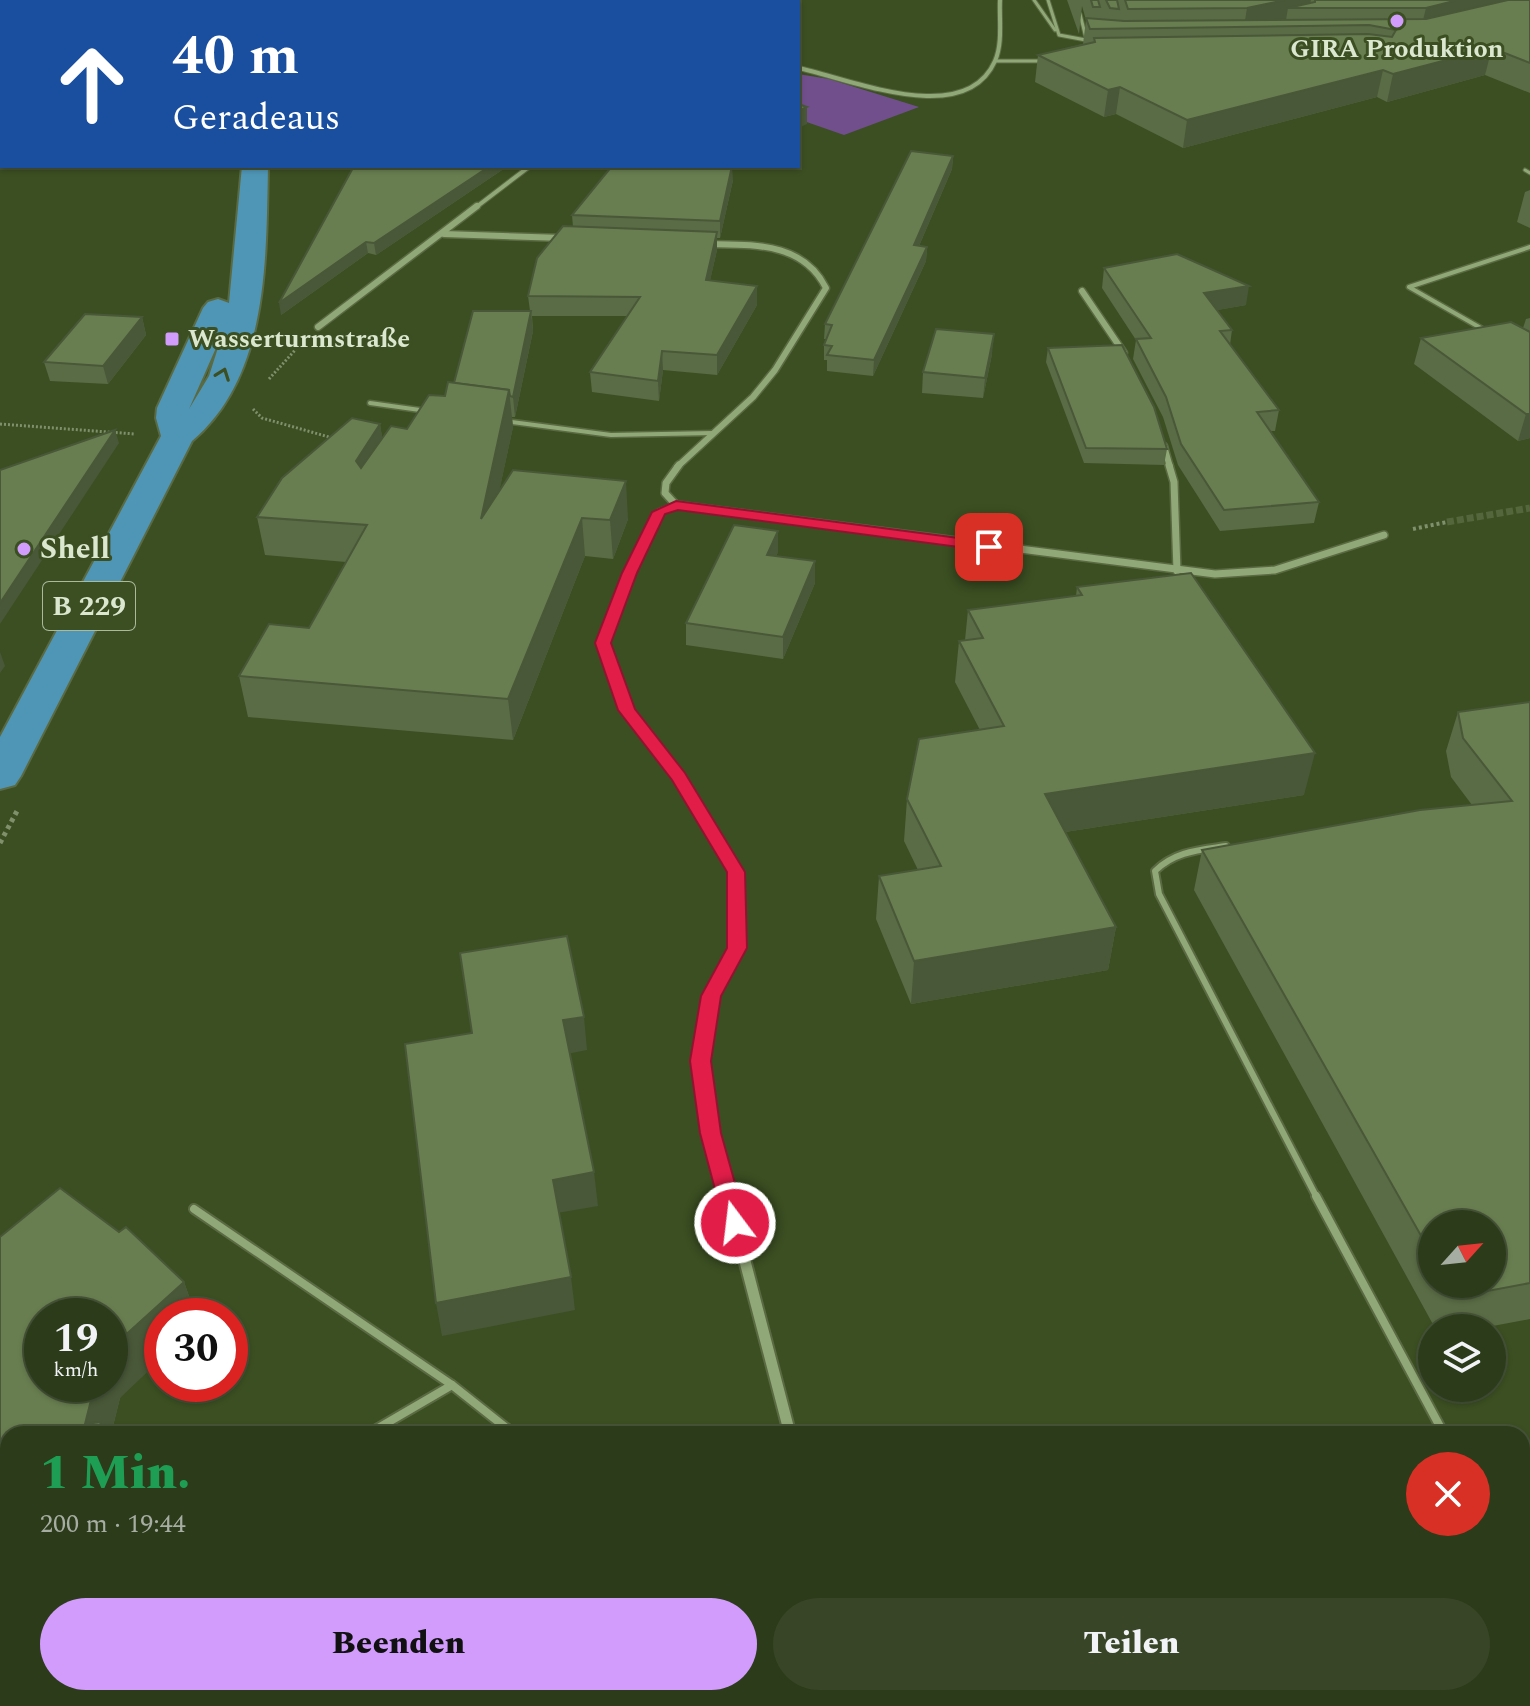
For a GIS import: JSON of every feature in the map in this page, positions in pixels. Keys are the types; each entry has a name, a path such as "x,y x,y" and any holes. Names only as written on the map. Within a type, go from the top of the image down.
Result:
{"main road":[{"name":"B 229","path":"0,776 178,436 200,418 214,399 245,300 255,168"},
{"path":"178,436 172,418 175,399 209,334 220,304 226,190"}],"street":[{"path":"800,68 826,71 928,99 962,93 981,82 995,61 1000,0"},
{"path":"318,327 527,168"},
{"path":"444,234 570,238"},
{"path":"704,243 787,251 806,260 821,273 826,288 775,370 753,397 677,467 666,483 665,493 676,505 1177,571 1238,574 1275,570 1384,535"},
{"path":"1082,291 1129,361"},
{"path":"1162,441 1174,482 1177,571"},
{"path":"737,948 711,996 700,1061 711,1133 788,1426"}],"lane":[{"path":"1034,0 1059,35 1095,41"},
{"path":"1048,0 1059,35"},
{"path":"1078,7 1086,40"},
{"path":"995,61 1056,60"},
{"path":"1498,337 1409,287 1530,247"},
{"path":"370,403 440,413"},
{"path":"416,423 425,410"},
{"path":"502,421 611,435 713,433"},
{"path":"676,505 659,512 639,549 603,643 627,710 679,777 736,872 737,948"},
{"path":"1233,845 1187,852 1164,860 1155,871 1159,894 1376,1313 1440,1426"},
{"path":"194,1209 452,1385 504,1426"},
{"path":"382,1426 452,1385"}],"path":[{"path":"0,424 178,436"}],"shaded area":[{"path":"800,74 829,79 919,107 844,135 800,120"}],"building":[{"path":"1091,0 1098,0 1100,7 1093,7"},
{"path":"1106,0 1117,0 1119,9 1110,8"},
{"path":"1125,0 1285,0 1247,8 1128,9"},
{"path":"1315,0 1458,0 1426,8 1288,8"},
{"path":"1508,0 1530,0 1530,63 1492,48 1393,74 1383,70 1187,120 1120,87 1108,90 1038,55 1095,42 1094,38 1368,34 1392,37 1396,30 1369,25 1090,29 1086,18 1124,21 1426,19"},
{"path":"911,151 953,156 914,245 927,247 874,360 827,355 832,346 824,345 832,325 825,324"},
{"path":"353,168 487,168 374,243 366,242 279,303"},
{"path":"610,168 732,168 720,221 572,215"},
{"path":"563,226 717,232 706,280 757,286 717,355 662,351 658,381 590,372 640,297 528,296 537,258"},
{"path":"1177,254 1249,286 1204,293 1232,330 1220,331 1279,410 1257,412 1319,502 1224,510 1181,444 1166,397 1136,339 1151,338 1104,268"},
{"path":"473,311 531,311 513,397 509,390 454,383"},
{"path":"85,314 142,317 103,366 44,362"},
{"path":"1511,322 1530,332 1530,414 1421,338"},
{"path":"936,329 994,334 985,378 923,372"},
{"path":"1122,345 1154,407 1167,449 1086,448 1048,348"},
{"path":"448,382 509,390 481,519 513,470 626,481 610,520 582,518 508,699 239,676 269,624 309,628 367,525 257,517 282,478 352,418 380,424 356,461 361,468 391,426 407,429 429,395 445,396"},
{"name":"Shell","path":"115,430 0,603 0,470"},
{"path":"734,525 778,531 767,555 815,561 783,637 686,623"},
{"path":"1191,573 1315,753 1045,794 1116,927 914,961 879,876 941,866 907,799 919,739 1004,726 959,641 983,638 968,610 1082,595 1077,587"},
{"path":"1530,702 1530,1283 1506,1288 1506,1210 1418,1210 1418,1230 1202,850 1420,810 1512,801 1463,738 1458,712"},
{"path":"567,936 584,1017 563,1020 594,1172 553,1180 571,1277 436,1303 405,1044 472,1033 460,953"},
{"path":"60,1188 119,1232 126,1227 184,1282 166,1298 144,1298 144,1318 128,1333 128,1298 24,1298 24,1402 90,1402 85,1424 101,1422 100,1426 0,1426 0,1237"}],"tunnel":[{"path":"1447,522 1530,508"}],"place":[{"name":"GIRA Produktion","path":"1397,21"},
{"name":"Wasserturmstraße","path":"172,339"},
{"name":"Shell","path":"24,549"}],"route":[{"path":"735,1223 711,1133 700,1061 711,996 737,948 736,872 679,777 627,710 603,643 639,549 659,512 676,505 989,547"}]}
